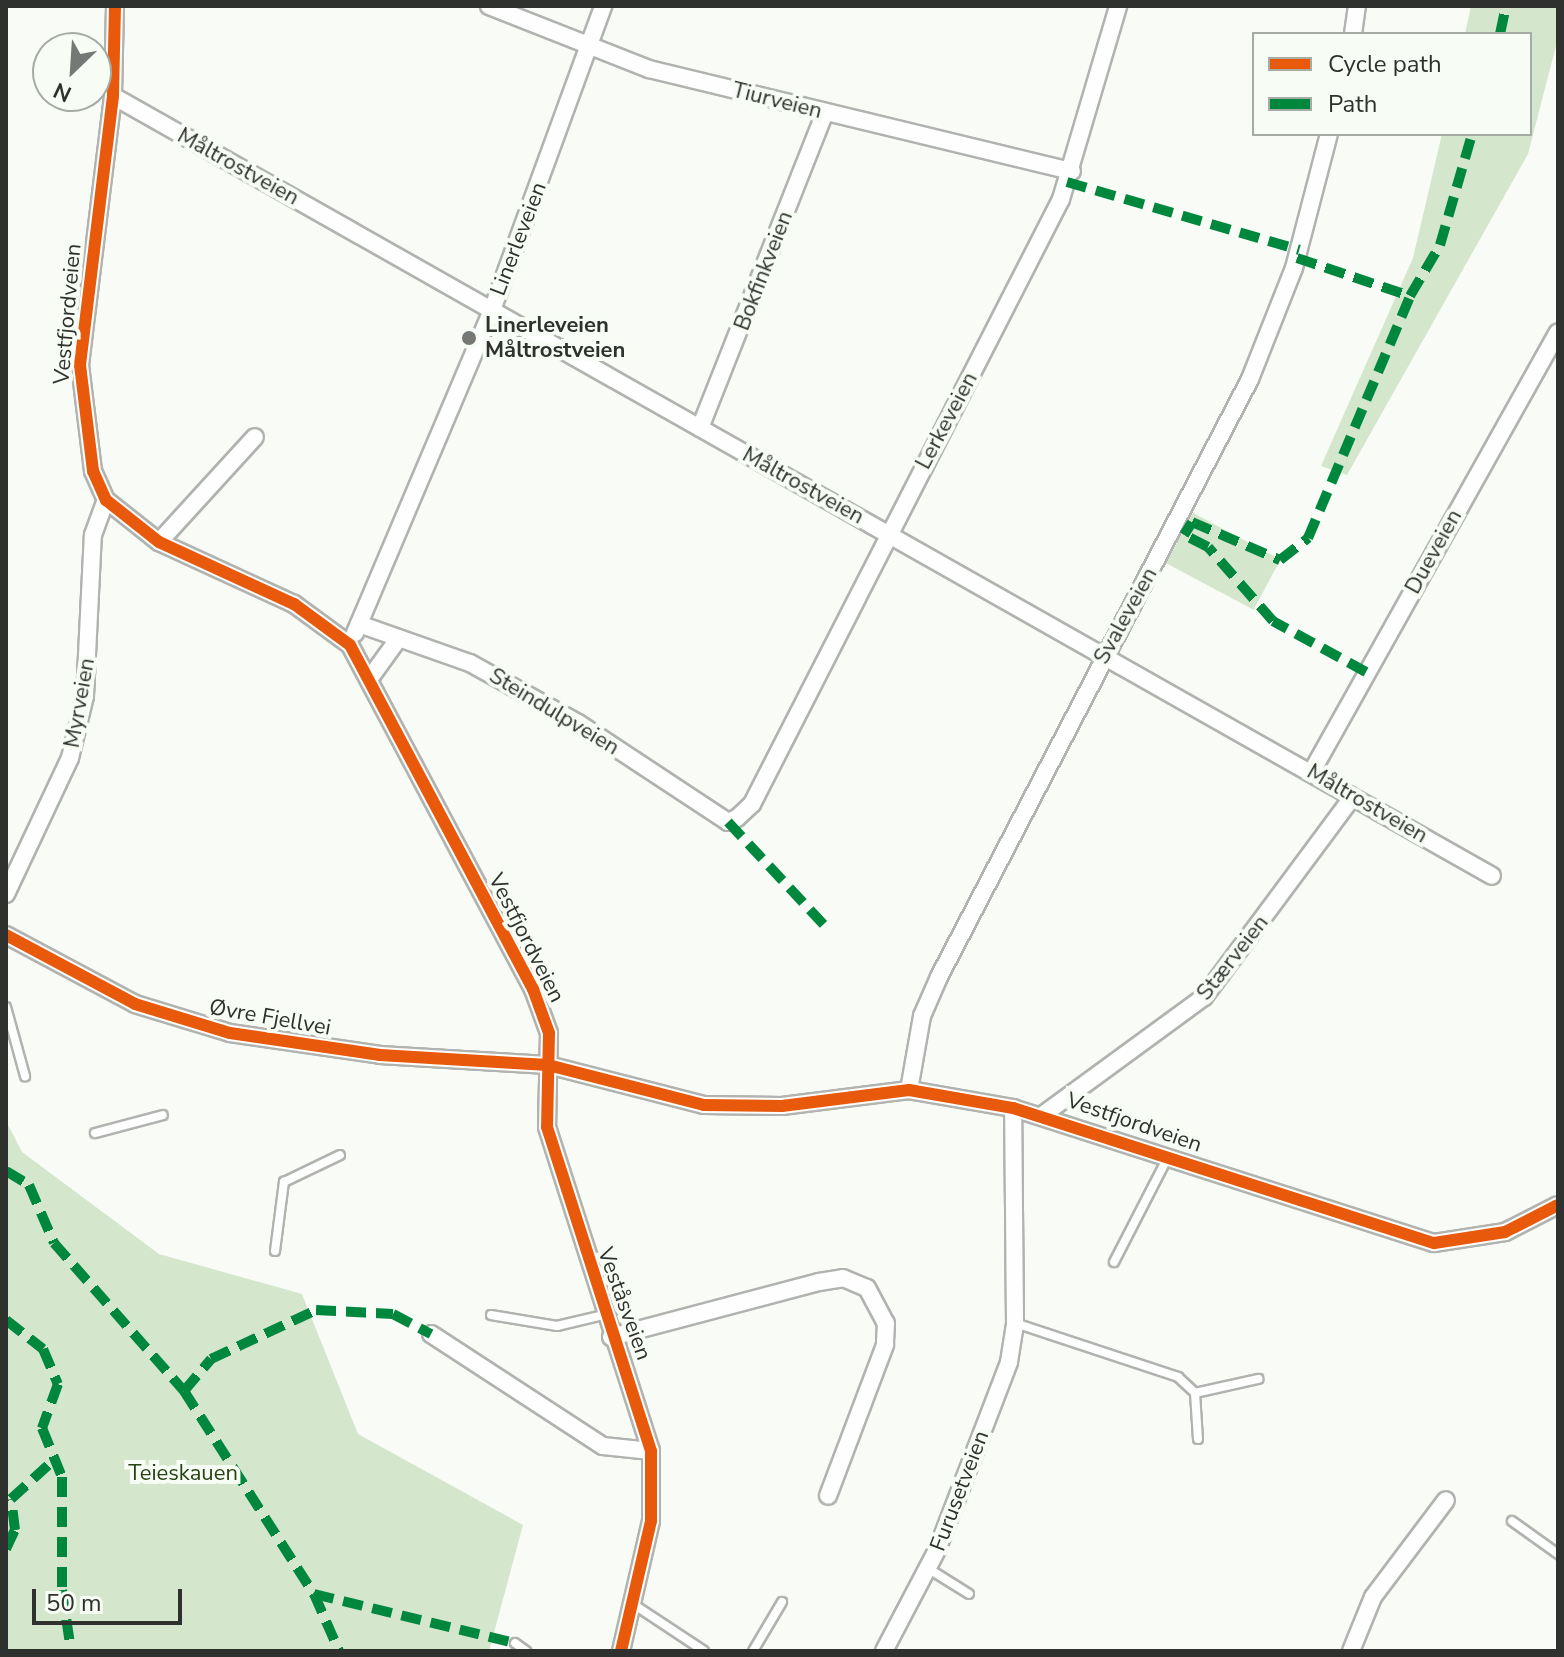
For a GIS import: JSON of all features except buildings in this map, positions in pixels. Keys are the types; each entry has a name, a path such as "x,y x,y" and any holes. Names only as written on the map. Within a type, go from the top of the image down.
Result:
{"street":[{"name":"Vestfjordveien","path":"115,6 113,96 80,365 83,427 106,500 159,542 284,598 350,645 533,989 549,1033 548,1065 704,1105 782,1106 909,1090 1044,1114 1385,1234 1434,1243 1505,1232 1558,1205"},
{"name":"Tiurveien","path":"489,6 590,50 825,112 1072,171"},
{"name":"Linerleveien","path":"350,645 492,310 590,50 603,6"},
{"name":"Lerkeveien","path":"737,818 752,804 1072,171 1118,6"},
{"path":"1353,32 1357,6"},
{"name":"Måltrostveien","path":"113,96 1492,876"},
{"name":"Bokfinkveien","path":"700,428 825,112"},
{"name":"Svaleveien","path":"909,1090 922,1016 939,977 1250,379 1294,268 1328,136"},
{"name":"Dueveien","path":"1311,773 1551,360 1558,332"},
{"path":"159,542 255,437"},
{"name":"Myrveien","path":"6,894 70,758 85,696 93,535 106,500"},
{"name":"Steindulpveien","path":"359,624 520,689 728,822 737,818"},
{"path":"370,678 399,638"},
{"name":"Stærveien","path":"1044,1114 1204,997 1352,798"},
{"name":"Øvre Fjellvei","path":"6,935 135,1004 205,1028 380,1055 548,1065"},
{"name":"Veståsveien","path":"548,1065 547,1127 603,1315 639,1400 651,1451 651,1521 621,1651"},
{"name":"Furusetveien","path":"884,1651 929,1569 1002,1384 1015,1323 1013,1108"},
{"name":"Veståsveien","path":"611,1337 819,1282 843,1278 867,1288 886,1323 885,1345 828,1496"},
{"path":"431,1334 603,1446 651,1451"},
{"path":"1351,1651 1373,1597 1446,1500"}],"lane":[{"path":"6,1007 25,1076"},
{"path":"95,1133 163,1115"},
{"path":"275,1251 284,1182 340,1155"},
{"path":"1114,1262 1169,1156"},
{"path":"491,1315 557,1326 603,1315"},
{"path":"1015,1323 1140,1361 1195,1393 1258,1379"},
{"path":"1195,1393 1198,1439"},
{"path":"1512,1521 1558,1554"},
{"path":"929,1569 969,1594"},
{"path":"753,1651 782,1602"},
{"path":"633,1604 704,1651"},
{"path":"515,1643 526,1651"}],"green space":[{"path":"1471,6 1558,6 1558,38 1528,154 1347,475 1321,466 1413,258 1442,136 1532,136 1532,32 1465,32"},
{"path":"1193,513 1280,559 1254,610 1166,563"},
{"name":"Teieskauen","path":"6,1121 22,1152 159,1254 302,1294 358,1434 523,1525 489,1651 6,1651"}],"marked path":[{"path":"1500,32 1506,6"},
{"path":"1297,258 1410,296 1440,245 1471,136"},
{"path":"1067,182 1299,250"},
{"path":"1366,672 1273,621 1208,547 1184,535 1192,522 1280,560 1308,538 1410,296"},
{"path":"728,822 824,925"},
{"path":"6,1171 29,1185 54,1243 184,1391 314,1594 339,1651"},
{"path":"184,1391 211,1359 316,1310 393,1314 431,1334"},
{"path":"6,1320 43,1349 58,1384 42,1428 62,1477 62,1590 71,1651"},
{"path":"6,1549 15,1530 11,1499 55,1459"},
{"path":"314,1594 515,1643"}],"cycle path":[{"path":"115,6 113,96 80,365 93,471 106,500 159,542 294,604 350,645 533,989 549,1033 547,1127 651,1451 651,1521 621,1651"},
{"path":"6,935 135,1004 230,1033 380,1055 548,1065 704,1105 782,1106 909,1090 1013,1108 1434,1243 1505,1232 1558,1205"}],"place":[{"name":"Linerleveien Måltrostveien","path":"469,338"}]}
